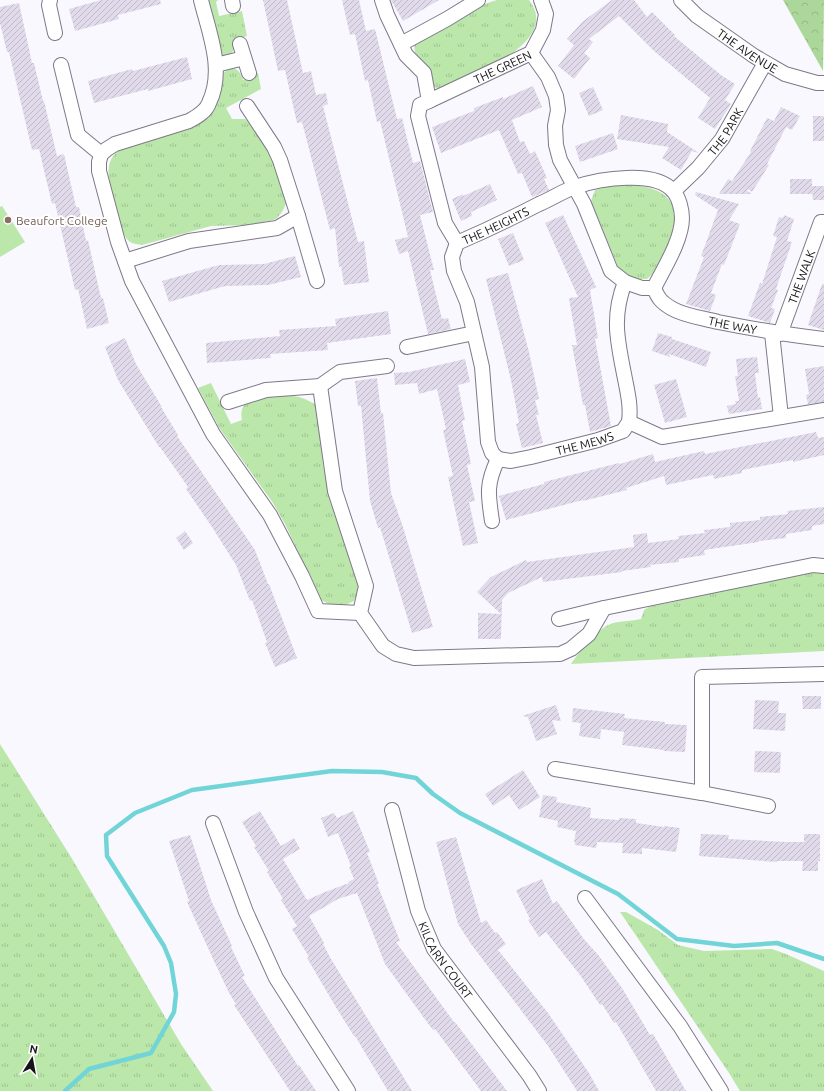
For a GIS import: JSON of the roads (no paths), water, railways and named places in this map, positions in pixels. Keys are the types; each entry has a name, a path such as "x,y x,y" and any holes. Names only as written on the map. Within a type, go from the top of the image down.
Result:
{"street":[{"path":"50,0 49,5 55,33"},
{"path":"201,0 216,65 214,83 209,104 198,115 189,121 115,144 101,154 99,171 118,242 132,281 209,427 270,515 302,576 318,611 360,613"},
{"path":"382,0 387,15 406,55 424,73 429,101"},
{"path":"401,44 478,0"},
{"name":"THE AVENUE","path":"681,0 697,16 765,63 785,74 817,83 824,83"},
{"name":"THE GREEN","path":"457,243 445,224 418,116 420,105 531,53 543,30 547,2"},
{"path":"240,44 249,73"},
{"path":"531,53 548,77 556,96 558,110 555,126 556,145 560,160 584,204 611,271 625,282 642,288 654,288 678,238 682,218 678,199 674,191 665,184 633,177 575,187"},
{"path":"216,65 244,58"},
{"name":"THE PARK","path":"674,191 698,168 722,139 765,63"},
{"path":"61,65 78,135 101,154"},
{"path":"247,106 274,147 280,160 317,281"},
{"name":"THE HEIGHTS","path":"498,459 492,453 488,442 482,367 467,302 454,271 452,257 457,243 575,187"},
{"path":"125,261 189,241 277,228 298,216"},
{"name":"THE WALK","path":"776,333 821,222 824,222"},
{"path":"625,282 619,297 616,316 618,343 631,408 629,422 662,437 824,410"},
{"name":"THE WAY","path":"654,288 658,299 672,309 692,316 776,333 824,339"},
{"path":"407,347 474,333"},
{"path":"776,333 781,417"},
{"path":"228,402 266,390 320,386 340,372 387,366"},
{"path":"320,386 335,491 366,586 360,613 383,646 396,654 414,658 560,654 572,649 589,634 604,608"},
{"name":"THE MEWS","path":"498,459 511,461 598,440 622,431 629,422"},
{"path":"492,521 488,498 488,486 491,474 498,459"},
{"path":"559,619 604,608 813,565 824,566"},
{"path":"702,793 702,677 824,674"},
{"path":"555,769 702,793 768,806"},
{"name":"KILCARN COURT","path":"392,810 418,911 434,949 529,1075 539,1091"},
{"path":"213,823 246,912 276,978 348,1091"},
{"path":"585,898 680,1026 721,1091"}],"waterway":[{"path":"65,1091 89,1069 151,1053 174,1012 176,994 171,963 164,946 107,856 106,835 135,813 192,790 332,771 382,772 416,778 433,794 460,813 618,894 677,939 734,946 777,943 824,959"}],"place":[{"name":"Beaufort College","path":"8,220"}]}
